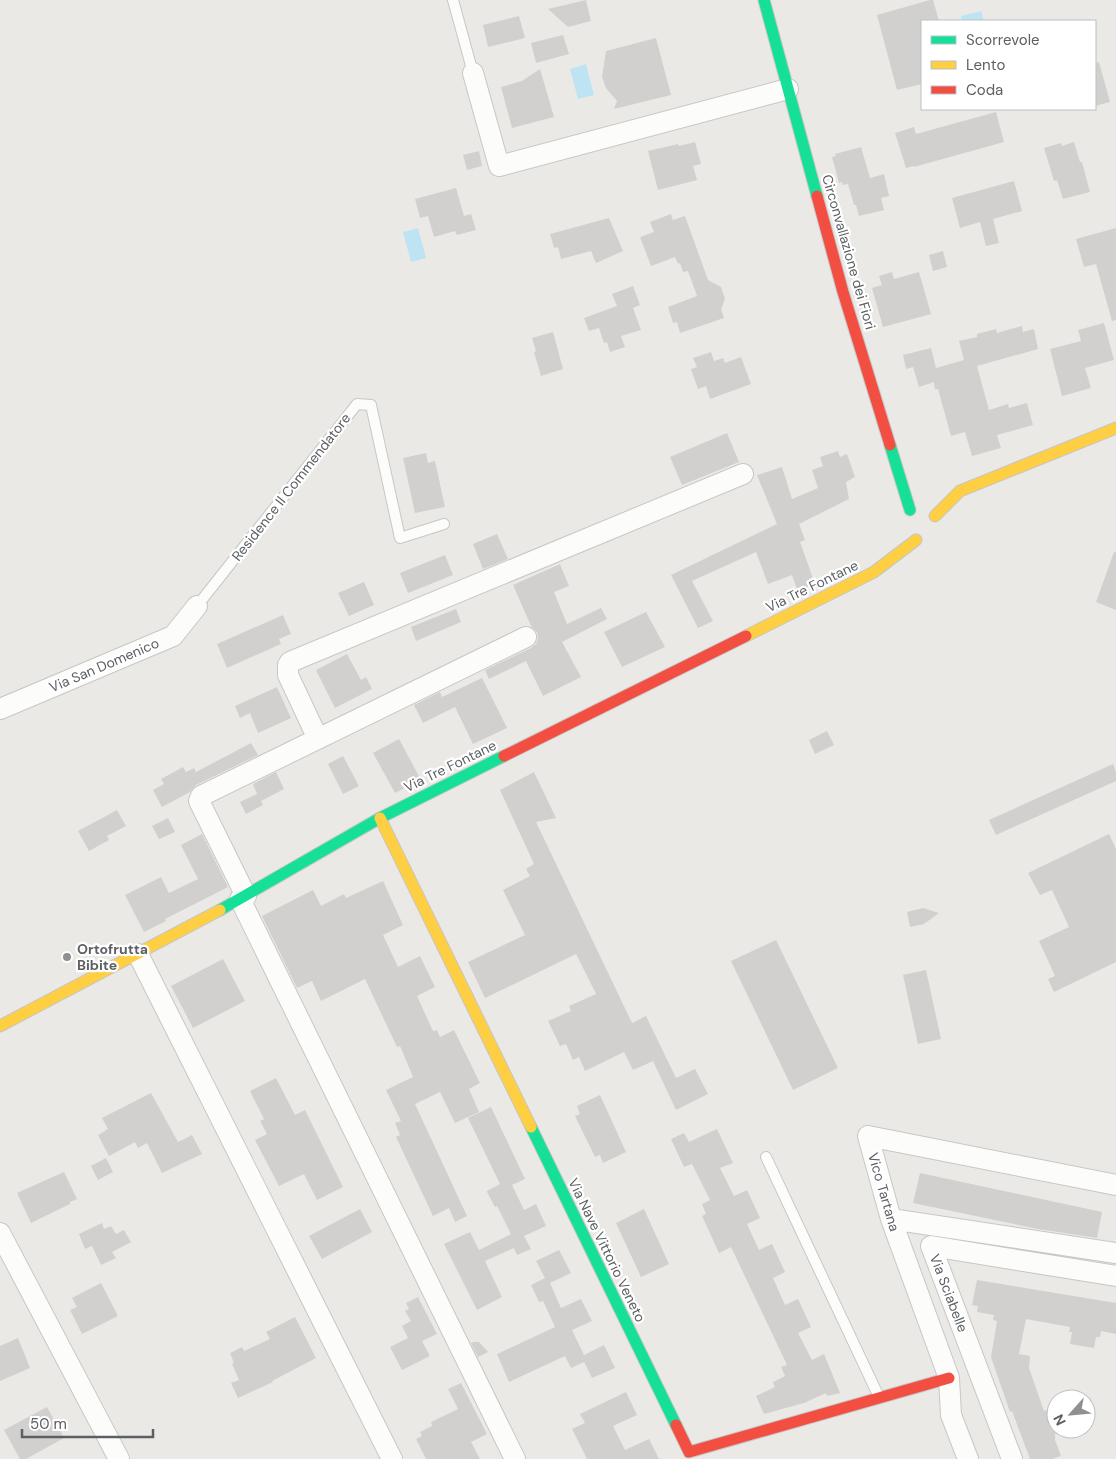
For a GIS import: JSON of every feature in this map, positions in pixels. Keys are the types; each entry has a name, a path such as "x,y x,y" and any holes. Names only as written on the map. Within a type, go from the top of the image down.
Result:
{"street":[{"name":"Circonvallazione dei Fiori","path":"764,0 844,292 918,509"},
{"path":"473,73 499,166 788,89"},
{"path":"918,509 935,521 960,491 1116,428"},
{"path":"318,739 288,675 288,665 290,662 743,474"},
{"name":"Via Tre Fontane","path":"0,1026 243,898 380,818 874,572 922,540 910,537 905,526 918,509"},
{"name":"Via San Domenico","path":"0,709 173,636 197,606"},
{"path":"515,1459 243,898 199,801 201,796 526,637"},
{"name":"Via Nave Vittorio Veneto","path":"380,818 689,1452 949,1378"},
{"path":"138,954 392,1459"},
{"name":"Vico Tartana","path":"968,1459 952,1415 949,1378 891,1219 868,1136 1116,1185"},
{"path":"891,1219 1116,1253"},
{"path":"0,1233 119,1459"},
{"name":"Via Sciabelle","path":"1012,1459 931,1246 1116,1276"}],"lane":[{"path":"454,0 473,73"},
{"name":"Residence Il Commendatore","path":"197,606 357,404 371,405 400,538 444,524"},
{"path":"766,1157 880,1398"}],"water":[{"path":"981,11 984,20 962,20 961,16"},
{"path":"586,64 594,95 578,99 570,69"},
{"path":"418,228 426,258 411,262 403,232"}],"building":[{"path":"586,0 591,21 568,27 548,9"},
{"path":"933,0 939,20 921,20 921,84 897,90 877,15"},
{"path":"519,16 525,38 488,47 483,25"},
{"path":"563,35 569,54 536,63 531,43"},
{"path":"656,38 671,95 614,109 617,101 606,88 602,77 606,51"},
{"path":"1099,62 1110,102 1096,106 1096,63"},
{"path":"540,69 554,117 512,128 501,87 522,81"},
{"path":"996,112 1004,142 906,168 895,133 914,127 916,134"},
{"path":"695,142 701,164 693,166 697,180 658,190 648,151"},
{"path":"1074,142 1080,162 1082,162 1090,192 1063,199 1057,180 1054,181 1044,148 1061,143 1062,146"},
{"path":"861,147 870,178 884,174 889,196 881,198 884,210 859,216 848,184 843,185 842,182 839,183 832,157 836,156 835,154"},
{"path":"479,151 482,166 467,170 463,155"},
{"path":"1014,181 1022,211 993,219 999,243 986,246 980,222 960,228 952,198"},
{"path":"456,188 464,216 471,214 476,230 457,235 455,231 434,237 428,216 420,218 415,199"},
{"path":"671,214 673,220 685,216 708,280 721,287 725,299 721,309 724,318 680,333 677,322 673,323 668,307 697,296 688,271 683,272 680,263 678,264 675,257 651,266 640,237 654,232 650,222"},
{"path":"609,218 623,251 596,263 591,251 561,259 558,247 554,248 550,234"},
{"path":"1116,228 1116,320 1112,321 1096,264 1084,267 1076,239"},
{"path":"943,251 947,267 933,271 929,255"},
{"path":"892,272 894,279 919,272 931,314 883,327 872,288 882,285 879,276"},
{"path":"633,286 640,305 633,308 641,330 621,336 625,347 610,352 607,342 604,343 599,328 589,331 584,318 617,306 612,294"},
{"path":"1104,323 1114,360 1085,368 1091,388 1062,396 1050,349 1081,341 1078,330"},
{"path":"1022,326 1023,332 1034,329 1038,349 977,366 989,410 1008,404 1009,408 1027,403 1033,425 997,435 1001,448 972,456 965,432 951,436 938,389 935,389 934,382 919,387 913,367 906,369 903,355 931,348 936,368 964,360 959,341 977,337 977,334 996,329 997,333"},
{"path":"553,332 563,369 541,376 532,338"},
{"path":"711,352 714,361 723,358 725,363 741,357 751,384 710,399 706,386 698,389 691,369 697,367 693,358"},
{"path":"727,433 739,462 682,485 670,457"},
{"path":"838,451 840,457 847,454 855,477 846,482 849,499 799,524 805,540 800,542 815,584 798,592 792,575 768,584 756,552 692,581 713,621 698,628 671,575 777,524 757,475 782,467 792,499 818,488 812,470 823,466 820,457"},
{"path":"426,453 428,463 435,461 445,507 415,513 403,458"},
{"path":"497,534 508,559 483,569 473,544"},
{"path":"1114,552 1116,552 1116,610 1096,602"},
{"path":"445,555 453,575 408,593 400,573"},
{"path":"560,564 569,586 554,592 567,624 601,608 607,619 562,642 581,677 543,696 526,661 489,679 485,670 531,648 536,644 538,638 537,632 531,626 513,585"},
{"path":"364,582 374,605 349,616 338,593"},
{"path":"456,609 461,622 416,641 411,627"},
{"path":"646,612 665,647 622,667 604,632"},
{"path":"283,615 291,634 279,639 281,644 227,668 217,644"},
{"path":"347,654 361,680 366,677 372,689 335,708 316,670"},
{"path":"482,678 507,728 473,744 455,707 423,723 414,705 440,692 442,697"},
{"path":"277,687 291,718 258,733 250,713 240,718 235,706"},
{"path":"827,731 834,745 815,754 809,740"},
{"path":"399,739 421,780 395,793 373,753"},
{"path":"251,743 258,755 196,785 190,792 162,807 153,790 164,784 161,779 183,767 186,772 194,768 196,772"},
{"path":"343,756 359,786 343,794 328,764"},
{"path":"1113,764 1116,772 1116,781 996,835 989,820"},
{"path":"276,772 284,789 261,801 263,805 246,814 240,802 257,794 253,784"},
{"path":"534,772 556,818 536,822 632,1023 646,1016 676,1078 695,1069 708,1094 676,1110 653,1061 633,1070 624,1052 585,1071 579,1057 573,1060 566,1044 560,1046 548,1021 571,1011 569,1006 596,994 576,954 485,998 468,962 525,935 503,890 530,876 526,869 534,864 500,790"},
{"path":"117,810 126,826 107,836 109,840 89,851 78,831"},
{"path":"168,818 175,832 159,839 152,826"},
{"path":"202,834 228,887 165,919 166,921 144,932 125,895 161,877 169,893 198,879 181,845"},
{"path":"1109,834 1116,849 1116,962 1054,992 1048,979 1055,976 1039,941 1069,927 1052,890 1040,895 1028,873"},
{"path":"383,881 403,925 383,935 398,967 420,956 435,987 417,996 433,1031 437,1030 440,1037 454,1030 480,1083 469,1089 479,1112 455,1123 440,1092 415,1104 467,1216 455,1222 449,1208 433,1216 396,1137 400,1135 395,1123 401,1121 386,1090 413,1077 400,1046 397,1047 365,979 321,1001 312,981 297,988 262,916 313,890 321,906 344,894 346,898"},
{"path":"923,908 939,913 924,924 910,927 907,912"},
{"path":"776,940 838,1068 793,1090 731,961"},
{"path":"223,959 245,1001 193,1028 171,986"},
{"path":"926,970 941,1039 918,1044 903,975"},
{"path":"276,1078 295,1115 305,1110 343,1187 317,1200 304,1174 279,1186 255,1140 267,1134 260,1121 264,1119 250,1091"},
{"path":"151,1093 178,1142 192,1135 202,1154 162,1173 147,1143 138,1148 135,1142 109,1156 98,1135 108,1129 102,1118"},
{"path":"600,1095 626,1152 603,1163 600,1155 595,1157 575,1116 580,1114 577,1106"},
{"path":"491,1107 525,1179 512,1185 524,1210 536,1204 546,1226 524,1236 531,1249 517,1255 514,1248 485,1261 502,1297 477,1310 444,1244 470,1232 479,1250 511,1234 497,1206 495,1207 487,1192 500,1184 468,1118"},
{"path":"717,1129 733,1163 720,1168 734,1196 747,1190 760,1218 747,1224 759,1250 772,1244 785,1272 773,1278 785,1305 798,1299 811,1327 798,1333 812,1360 824,1354 840,1393 827,1396 826,1393 804,1403 764,1414 756,1396 775,1387 773,1382 785,1376 781,1367 787,1365 731,1247 719,1253 702,1216 706,1214 702,1204 710,1200 692,1164 684,1167 671,1139 684,1133 689,1142"},
{"path":"106,1158 113,1172 98,1180 91,1166"},
{"path":"64,1172 77,1199 31,1223 17,1193"},
{"path":"920,1173 1102,1212 1097,1238 1038,1229 913,1203"},
{"path":"360,1209 372,1232 322,1259 309,1236"},
{"path":"644,1209 669,1264 641,1277 616,1223"},
{"path":"102,1223 104,1229 111,1226 116,1234 124,1230 131,1242 112,1252 116,1258 101,1265 92,1246 85,1249 79,1234"},
{"path":"559,1250 571,1273 550,1283 561,1308 581,1299 592,1321 572,1330 584,1355 604,1345 615,1368 592,1378 584,1362 571,1368 565,1356 509,1382 497,1354 555,1327 543,1301 539,1302 531,1285 545,1278 536,1261"},
{"path":"977,1280 1116,1303 1116,1334 1101,1331 1100,1337 1096,1337 1094,1348 1070,1344 1072,1332 1069,1332 1070,1327 1026,1319 1019,1354 1030,1356 1029,1368 1044,1411 1046,1410 1046,1439 1055,1439 1061,1456 1052,1459 1030,1459 1012,1411 1010,1412 991,1357 997,1321 993,1320 994,1315 977,1312 978,1306 972,1305"},
{"path":"101,1283 118,1316 82,1334 70,1310 77,1307 72,1298"},
{"path":"418,1297 437,1334 422,1341 430,1356 402,1370 390,1347 408,1338 402,1326 411,1321 405,1311 409,1309 406,1303"},
{"path":"295,1317 316,1358 273,1382 238,1398 231,1383 239,1380 232,1364 234,1363 230,1353 242,1347 244,1351 270,1339 266,1332"},
{"path":"18,1338 30,1368 0,1381 0,1346"},
{"path":"479,1342 488,1352 478,1357 471,1343"},
{"path":"461,1383 487,1434 471,1442 480,1459 426,1459 416,1439 422,1436 420,1432 432,1426 431,1422 458,1409 448,1389"},
{"path":"626,1392 637,1415 613,1426 625,1450 649,1439 659,1459 587,1459 572,1429 585,1423 580,1414"},
{"path":"47,1407 64,1438 26,1459 20,1459 4,1430"}],"traffic: fast":[{"path":"764,0 817,196"},
{"path":"890,445 910,510"},
{"path":"220,910 380,818 504,756"},
{"path":"531,1127 676,1425"}],"traffic: slow":[{"path":"935,516 960,491 1116,428"},
{"path":"746,636 874,572 916,540"},
{"path":"380,818 531,1127"},
{"path":"0,1026 220,910"}],"traffic: jam":[{"path":"817,196 843,292 890,445"},
{"path":"504,756 746,636"},
{"path":"676,1425 689,1452 949,1378"}],"place":[{"name":"Ortofrutta Bibite","path":"67,957"}]}
